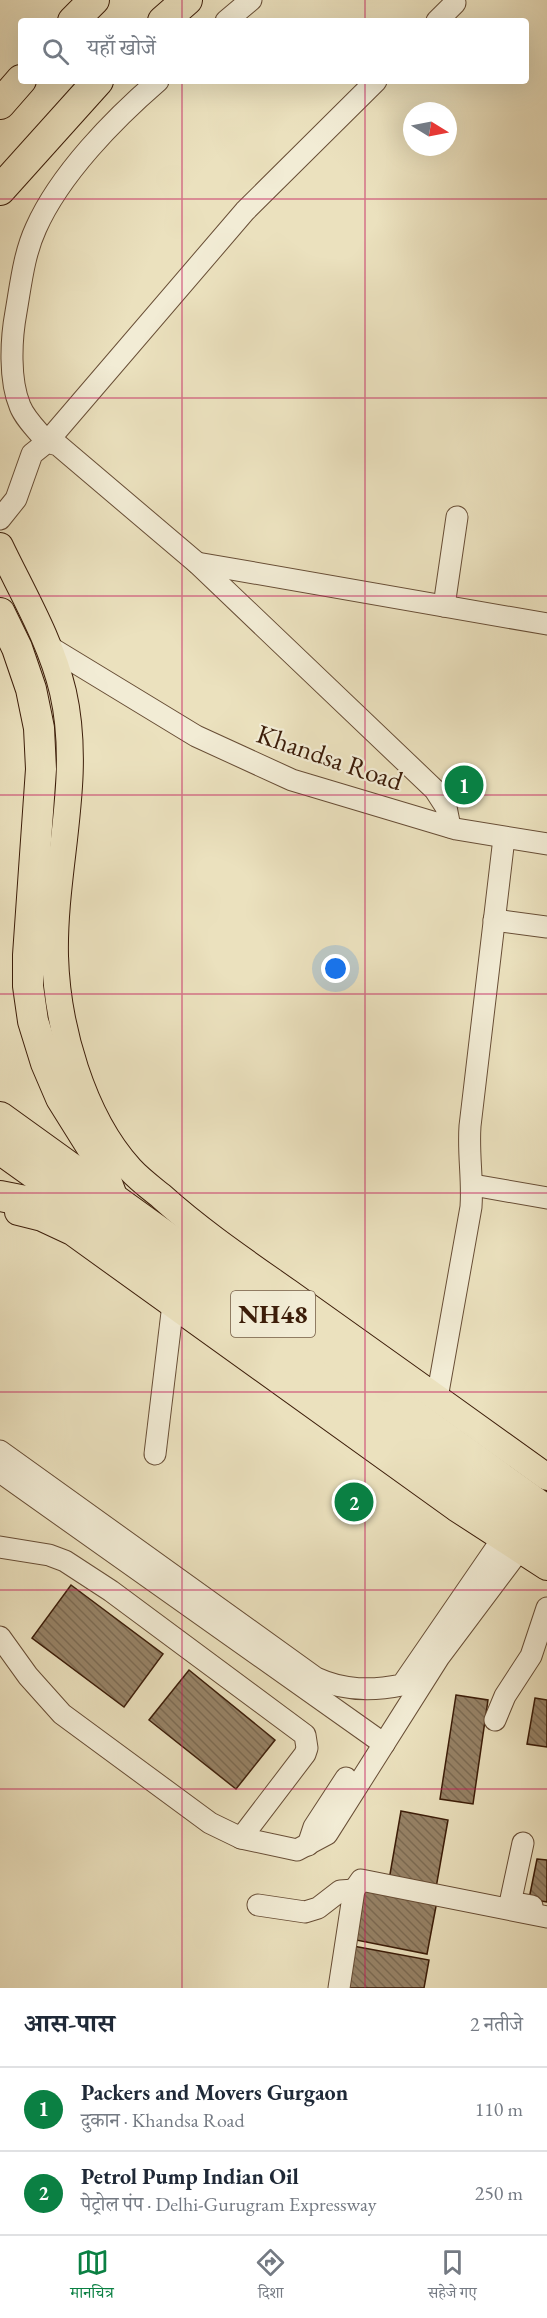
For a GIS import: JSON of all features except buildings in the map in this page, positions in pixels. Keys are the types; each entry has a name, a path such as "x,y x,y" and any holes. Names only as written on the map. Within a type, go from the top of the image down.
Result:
{"highway":[{"path":"77,18 94,0"},
{"path":"166,18 187,0"},
{"path":"0,104 18,83"},
{"path":"0,190 95,84"},
{"path":"0,201 22,164"},
{"path":"0,613 17,648 31,689 39,728 41,769 28,955 28,986 33,1021 46,1064 57,1089 96,1154 102,1206 0,1196"},
{"name":"NH48","path":"0,1117 102,1206 524,1543"},
{"name":"NH48","path":"0,1149 102,1206 547,1510"}],"main road":[{"path":"0,546 48,646 63,692 70,759 56,927 56,978 73,1064 83,1094 112,1145 130,1169 193,1225 547,1477"},
{"path":"0,1209 33,1215 64,1226 456,1508 524,1543 547,1567"}],"street":[{"path":"230,18 251,0"},
{"path":"440,18 455,3"},
{"path":"155,84 124,111 64,180 36,227 25,258 11,336 15,393 21,409 47,442 58,446 196,563 435,790 446,807 450,827"},
{"path":"0,519 16,499 33,454 47,442 245,211 373,84"},
{"path":"444,606 458,518"},
{"path":"196,563 547,624"},
{"name":"Khandsa Road","path":"48,646 196,736 291,780 450,827 547,844"},
{"path":"437,1398 459,1280 473,1185 468,1149 504,838"},
{"path":"494,920 547,927"},
{"path":"473,1185 547,1198"},
{"path":"155,1454 173,1305"},
{"path":"0,1451 316,1678 350,1689 380,1689 402,1685"},
{"path":"0,1472 379,1741"},
{"path":"379,1741 402,1685 524,1543"},
{"path":"0,1637 28,1676 62,1714 210,1824 242,1838 293,1850 308,1845 327,1834 379,1741 524,1543"},
{"path":"0,1547 49,1555 65,1561 111,1591 304,1735 307,1748 305,1754 242,1838"},
{"path":"495,1720 505,1696 531,1656 547,1608"},
{"path":"523,1843 511,1899 515,1903 547,1909"},
{"path":"339,1988 354,1890 359,1881 547,1917"},
{"path":"258,1905 305,1912 318,1908 340,1891 354,1890"}],"place":[{"name":"Packers and Movers Gurgaon","path":"464,785"},
{"name":"Petrol Pump Indian Oil","path":"354,1502"}]}
